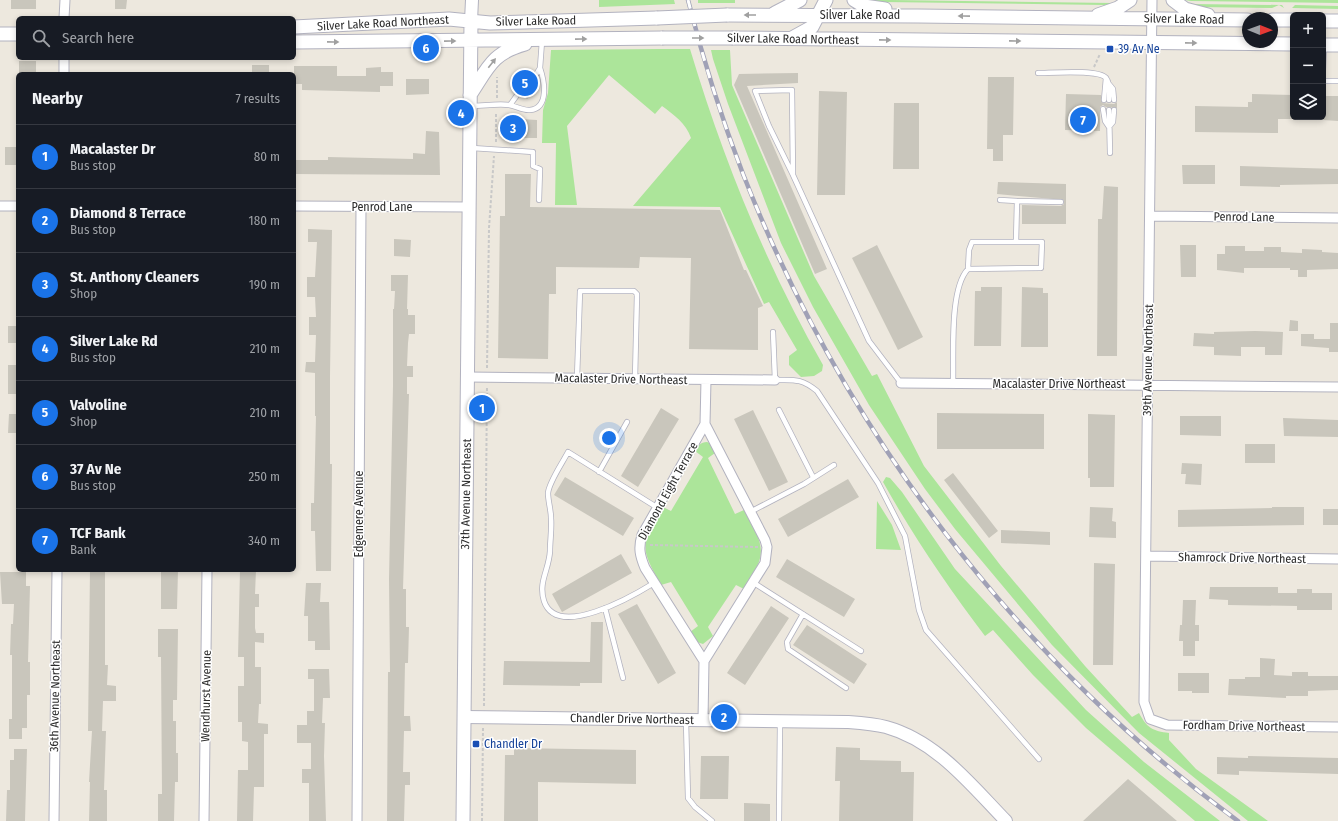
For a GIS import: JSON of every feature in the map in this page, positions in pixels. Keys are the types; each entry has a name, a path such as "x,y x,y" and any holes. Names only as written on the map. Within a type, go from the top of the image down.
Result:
{"main road":[{"path":"773,15 800,0"},
{"path":"790,38 812,27 826,0"},
{"path":"854,0 864,6 918,16"},
{"path":"1087,18 1118,8 1130,0"},
{"path":"1173,0 1185,9 1229,20"},
{"name":"Silver Lake Road","path":"471,21 490,22 727,15 1242,20"},
{"name":"Silver Lake Road Northeast","path":"296,27 449,19 471,21"},
{"path":"1278,20 1290,20"},
{"name":"37th Avenue Northeast","path":"463,821 471,21"},
{"path":"1326,21 1338,21"},
{"path":"0,34 16,34"},
{"name":"Silver Lake Road Northeast","path":"296,42 790,38 1290,44"},
{"path":"470,101 486,70 499,55 509,48 542,39"},
{"path":"1326,45 1338,45"}],"street":[{"path":"64,16 65,0"},
{"name":"37th Avenue Northeast","path":"471,21 472,0"},
{"name":"39th Avenue Northeast","path":"1150,719 1144,702 1153,19 1152,0"},
{"path":"64,60 64,72"},
{"path":"0,206 16,206"},
{"name":"Penrod Lane","path":"296,206 470,208"},
{"name":"Edgemere Avenue","path":"358,821 361,207"},
{"name":"Penrod Lane","path":"1150,216 1338,218"},
{"name":"Macalaster Drive Northeast","path":"468,377 775,380"},
{"name":"Diamond Eight Terrace","path":"704,661 654,583 640,556 639,545 642,535 704,424 706,380"},
{"name":"Macalaster Drive Northeast","path":"901,382 1338,387"},
{"name":"Diamond Eight Terrace","path":"704,424 767,547"},
{"path":"703,720 704,661 765,564 767,547"},
{"name":"Shamrock Drive Northeast","path":"1146,556 1338,559"},
{"name":"36th Avenue Northeast","path":"54,821 57,572"},
{"name":"Wendhurst Avenue","path":"204,821 207,572"},
{"name":"Chandler Drive Northeast","path":"464,717 780,721 868,724 886,727 920,742 950,763 1006,821"},
{"name":"Fordham Drive Northeast","path":"1150,719 1167,725 1338,727"}],"lane":[{"path":"510,104 515,108 530,110 537,107 541,103 544,95 544,80 540,68 542,39"},
{"path":"533,79 540,68"},
{"path":"1038,73 1091,73 1102,75 1107,80 1109,100"},
{"path":"1326,81 1338,81"},
{"path":"793,175 792,90 755,91 769,126 869,341 901,382"},
{"path":"470,101 496,106 510,104 520,91"},
{"path":"1103,109 1105,121 1109,127"},
{"path":"1110,153 1109,127 1112,110"},
{"path":"470,148 495,148 533,152 533,166 540,169 539,200"},
{"path":"1000,200 1061,202"},
{"path":"1016,242 1017,201"},
{"path":"953,383 955,299 964,273 968,268 969,250 972,242 1042,242 1041,268 968,268"},
{"path":"577,378 580,291 634,290 636,294 635,379"},
{"path":"773,332 775,380 798,380 806,383 817,392 830,408 878,483 905,536 919,610 926,630 1039,759"},
{"path":"779,410 813,477"},
{"path":"599,472 627,422"},
{"path":"654,583 640,592 590,614 561,617 549,610 544,602 542,580 550,564 551,518 548,492 568,452 658,508"},
{"path":"750,512 804,484 834,465"},
{"path":"754,583 861,651"},
{"path":"605,608 623,678"},
{"path":"803,614 787,642 788,649 846,688"},
{"path":"686,720 688,798 695,807 712,821"},
{"path":"779,821 780,721"}],"path":[{"path":"1091,73 1101,53"},
{"path":"487,361 489,228 495,148 497,73"},
{"path":"484,701 487,389"},
{"path":"639,545 767,547"},
{"path":"482,821 483,732"}],"green space":[{"path":"599,0 674,0 675,4 599,7"},
{"path":"698,0 735,0 735,3 698,3"},
{"path":"865,0 1113,3 1105,5 883,2"},
{"path":"1185,0 1338,0 1338,3 1191,1"},
{"path":"1190,4 1282,5 1284,8 1279,5 1272,8 1198,7"},
{"path":"1295,5 1338,6 1338,9 1292,8"},
{"path":"690,49 717,131 748,211 783,289 823,365 822,371 814,376 801,377 789,365 789,356 797,350 769,302 764,304 720,207 633,206 691,138 683,124 662,106 655,114 609,75 567,126 577,205 555,205 556,143 542,143 543,110 548,93 551,50"},
{"path":"711,50 730,50 732,85 814,276 872,376 877,374 924,466 1001,566 1085,666 1132,717 1139,713 1151,728 1169,733 1169,740 1196,769 1268,821 1248,821 1139,733 1052,645 955,529 925,489 869,405 813,307 781,243 728,104"},
{"path":"707,442 712,444 715,453 708,458 735,514 744,510 760,542 761,550 760,558 752,577 744,589 736,585 708,627 713,636 703,644 697,642 690,632 698,626 671,582 661,585 649,562 646,553 646,546 650,530 663,507 671,511 703,457 695,451 696,449 701,444"},
{"path":"886,477 890,478 902,492 955,569 1086,710 1144,762 1220,821 1195,821 1086,728 1033,675 993,630 985,636 944,580 906,522 883,482"},
{"path":"877,501 892,525 901,550 876,549"}],"building":[{"path":"11,0 36,0 36,9 11,9"},
{"path":"115,0 127,0 126,9 115,9"},
{"path":"19,61 36,61 36,72 19,72"},
{"path":"252,65 269,65 269,72 252,72"},
{"path":"294,66 337,66 337,76 366,76 366,68 381,67 381,72 393,72 393,86 380,86 380,92 302,90 302,84 296,84 296,72 294,72"},
{"path":"525,71 530,76 531,82 536,81 540,86 527,99 523,94 522,88 517,88 512,83"},
{"path":"798,73 798,83 747,86 827,269 815,274 734,85 739,74"},
{"path":"988,77 1014,77 1013,135 1003,135 1003,161 993,161 993,149 987,149"},
{"path":"406,79 429,79 429,94 406,95"},
{"path":"819,91 847,92 845,195 817,195"},
{"path":"1066,94 1101,95 1102,103 1114,104 1117,102 1117,108 1106,107 1103,105 1100,107 1100,131 1065,130"},
{"path":"1252,94 1290,95 1290,119 1278,119 1278,133 1195,132 1195,106 1248,107 1248,102 1252,102"},
{"path":"1326,96 1338,96 1338,121 1323,120 1326,120"},
{"path":"894,103 919,103 919,169 893,169"},
{"path":"503,118 537,120 537,138 503,138"},
{"path":"426,131 439,132 440,175 296,174 296,160 328,160 328,157 413,159 413,153 425,154"},
{"path":"5,147 16,147 16,165 5,165"},
{"path":"1182,165 1215,165 1215,184 1183,184"},
{"path":"1240,166 1338,169 1338,184 1280,185 1280,187 1240,186"},
{"path":"505,174 531,174 530,207 720,210 744,270 746,270 763,306 758,308 758,350 689,349 691,258 640,257 639,268 556,267 556,294 549,294 548,359 498,358 500,216 505,216"},
{"path":"998,182 1066,184 1066,224 1022,224 1022,205 1061,206 1064,204 1064,200 997,194"},
{"path":"1104,186 1118,187 1117,356 1097,356 1098,219 1102,219"},
{"path":"308,229 332,230 330,376 330,464 332,464 331,571 316,571 315,531 311,531 311,503 314,503 316,416 315,373 305,372 306,362 315,362 316,335 309,335 309,317 316,317 315,297 307,297 307,277 315,277 317,242 308,242"},
{"path":"394,239 411,240 410,257 394,256"},
{"path":"877,245 923,337 898,350 852,258"},
{"path":"1180,245 1196,245 1196,277 1181,277"},
{"path":"1225,246 1245,246 1245,251 1264,251 1264,247 1281,247 1281,252 1302,253 1302,249 1322,250 1322,252 1338,253 1338,269 1307,270 1307,277 1298,277 1298,270 1290,270 1290,268 1244,268 1244,273 1217,270 1217,254 1225,254"},
{"path":"391,275 408,275 408,315 415,315 415,334 409,334 407,366 413,366 413,377 407,377 407,394 409,394 403,589 406,589 406,627 409,627 408,663 405,663 404,716 410,716 411,731 404,731 403,772 410,772 410,785 405,785 404,821 387,821 388,672 390,672 389,579 393,309 395,291 391,291"},
{"path":"981,287 1002,287 1001,346 974,346 975,291 981,291"},
{"path":"1022,287 1043,288 1043,293 1048,293 1048,347 1021,347"},
{"path":"1290,320 1298,321 1298,331 1289,331"},
{"path":"1330,323 1338,323 1338,352 1329,352 1329,348 1301,346 1301,334 1314,334 1314,339 1330,339"},
{"path":"8,326 16,326 16,343 8,343"},
{"path":"1214,332 1283,332 1282,355 1265,355 1265,347 1241,347 1241,356 1214,355 1214,347 1193,346 1194,333 1214,334"},
{"path":"8,365 16,365 16,394 8,394"},
{"path":"661,408 679,419 638,487 621,476"},
{"path":"753,410 788,482 769,491 734,419"},
{"path":"937,413 1044,414 1044,449 937,449"},
{"path":"9,414 16,414 16,433 8,433"},
{"path":"1088,414 1115,415 1114,487 1090,487 1090,478 1088,478"},
{"path":"1180,416 1221,416 1221,436 1180,435"},
{"path":"1283,418 1338,420 1338,437 1284,436"},
{"path":"1245,444 1275,444 1275,463 1245,463"},
{"path":"1182,463 1202,464 1201,485 1185,484 1186,474 1181,474"},
{"path":"953,473 998,531 989,538 944,480"},
{"path":"565,477 634,518 623,536 554,495"},
{"path":"848,479 859,497 788,537 778,519"},
{"path":"1090,507 1113,508 1112,521 1116,522 1116,538 1089,537"},
{"path":"1304,507 1304,525 1178,527 1178,510"},
{"path":"1323,509 1338,509 1338,525 1323,525"},
{"path":"1001,530 1050,532 1050,545 1001,543"},
{"path":"621,554 632,573 562,612 552,594"},
{"path":"787,559 855,599 844,617 776,577"},
{"path":"1094,563 1115,564 1113,665 1093,665"},
{"path":"0,572 26,572 26,586 30,586 28,662 30,662 30,695 27,695 27,728 22,728 22,739 9,739 9,719 12,719 12,655 10,655 11,624 13,624 14,604 2,604"},
{"path":"90,572 105,572 105,665 108,665 107,685 116,686 116,701 103,701 102,731 106,731 104,790 107,790 107,821 89,821 89,782 92,731 88,731"},
{"path":"161,572 178,572 177,609 161,609"},
{"path":"240,572 256,572 255,594 259,594 259,607 255,607 255,628 256,633 264,633 264,643 255,642 255,667 261,667 261,704 259,704 258,723 268,724 268,734 264,734 264,787 254,787 253,821 237,821 238,770 248,770 248,742 242,741 242,722 238,722 238,686 244,686 244,657 238,657"},
{"path":"306,583 321,583 320,602 329,602 330,650 315,650 315,641 308,641 308,616 304,616"},
{"path":"1210,587 1278,587 1278,593 1297,593 1297,589 1312,589 1312,593 1332,593 1332,610 1297,610 1297,606 1228,605 1228,600 1209,599"},
{"path":"1183,600 1196,600 1195,625 1199,625 1199,641 1195,641 1195,656 1183,656 1183,641 1179,641 1180,625 1182,625"},
{"path":"637,604 676,673 658,684 618,614"},
{"path":"771,606 789,618 745,685 727,673"},
{"path":"591,622 603,622 602,683 580,683 580,686 503,685 504,661 590,662"},
{"path":"807,625 867,664 854,684 793,645"},
{"path":"158,629 178,629 177,700 173,700 173,721 176,721 176,753 178,753 178,782 175,782 174,821 158,821 158,794 162,794 161,657 158,657"},
{"path":"1260,658 1275,659 1274,675 1292,676 1292,672 1308,672 1308,676 1338,676 1338,690 1308,691 1308,696 1286,696 1286,698 1228,695 1229,679 1260,677"},
{"path":"308,669 329,669 330,698 323,698 322,723 325,723 324,756 326,821 309,821 309,783 302,783 302,769 311,769 311,743 297,743 297,725 307,725 307,711 314,711 314,679 308,679"},
{"path":"1178,673 1209,673 1209,693 1178,691"},
{"path":"836,747 860,748 860,760 901,761 901,772 914,772 913,821 839,821 840,781 835,781"},
{"path":"514,748 636,750 636,784 538,782 538,821 504,821 505,755 514,755"},
{"path":"14,749 27,749 25,821 6,821 7,790 10,790 10,760 14,760"},
{"path":"701,756 729,756 728,799 700,799"},
{"path":"1248,756 1338,758 1338,774 1239,771 1239,775 1217,774 1217,757 1248,758"},
{"path":"1128,779 1177,821 1083,821"},
{"path":"744,803 770,804 770,821 744,821"}],"railway":[{"path":"688,0 706,66 727,131 743,174 784,268 831,360 885,448 945,532 1010,612 1081,687 1157,757 1238,821"}],"place":[{"name":"37 Av Ne","path":"426,48"},
{"name":"39 Av Ne","path":"1110,49"},
{"name":"Valvoline","path":"525,83"},
{"name":"Silver Lake Rd","path":"461,113"},
{"name":"TCF Bank","path":"1083,120"},
{"name":"St. Anthony Cleaners","path":"513,128"},
{"name":"Macalaster Dr","path":"482,408"},
{"name":"Diamond 8 Terrace","path":"724,717"},
{"name":"Chandler Dr","path":"476,744"}]}
